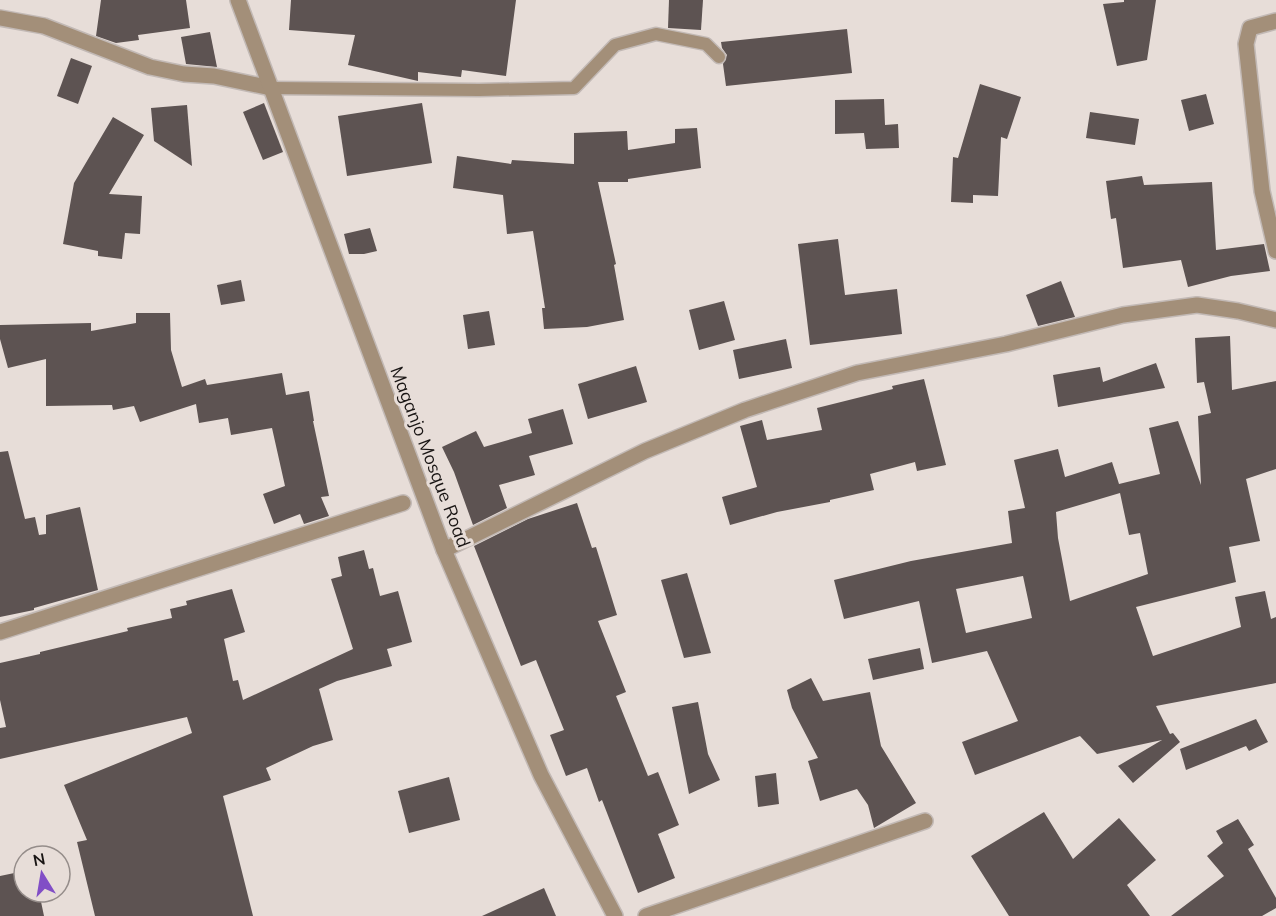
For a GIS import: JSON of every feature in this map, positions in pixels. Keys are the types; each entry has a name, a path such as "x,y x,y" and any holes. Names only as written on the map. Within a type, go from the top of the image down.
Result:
{"street":[{"name":"Maganjo Mosque Road","path":"238,0 444,550 542,775 615,916"},
{"path":"0,18 44,26 150,67 271,87"},
{"path":"1276,21 1250,28 1246,44 1262,191 1276,251"},
{"path":"444,550 645,451 745,410 857,373 1006,344 1123,315 1197,305 1276,320"},
{"path":"0,632 403,503"},
{"path":"646,916 925,821"}],"lane":[{"path":"271,87 479,90 574,88 615,45 656,34 706,44 719,57"}],"building":[{"path":"101,0 186,0 190,28 138,35 139,40 116,43 96,36"},
{"path":"291,0 516,0 506,76 462,70 461,77 418,72 418,81 348,65 355,35 289,30"},
{"path":"669,0 703,0 701,30 668,28"},
{"path":"1124,0 1156,0 1147,60 1117,66 1103,4 1124,2"},
{"path":"847,29 852,73 726,86 723,64 727,55 721,42"},
{"path":"210,32 217,67 186,64 181,37"},
{"path":"71,58 92,66 78,104 57,96"},
{"path":"980,84 1021,97 1007,139 1001,137 998,196 973,195 973,203 951,202 953,157 958,158"},
{"path":"1206,94 1214,124 1189,131 1181,100"},
{"path":"884,99 885,125 898,124 899,148 866,149 864,133 835,134 835,100"},
{"path":"264,103 283,152 263,160 243,112"},
{"path":"422,103 432,163 347,176 338,116"},
{"path":"187,105 192,166 154,141 151,108"},
{"path":"1090,112 1139,119 1135,145 1086,138"},
{"path":"113,117 144,135 109,194 142,196 140,234 125,233 122,259 98,256 98,251 63,244 74,183"},
{"path":"697,128 701,168 628,179 628,182 598,182 616,264 614,265 624,320 587,327 544,329 542,308 545,308 533,231 507,234 503,195 453,188 457,156 511,164 512,160 574,164 574,133 627,131 628,150 675,143 675,129"},
{"path":"1142,176 1144,185 1212,182 1216,250 1264,244 1270,271 1231,276 1188,287 1181,260 1123,268 1116,218 1111,219 1106,181"},
{"path":"370,228 377,251 349,254 344,234"},
{"path":"838,239 845,295 897,289 902,334 810,345 798,244"},
{"path":"241,280 245,301 221,305 217,285"},
{"path":"1061,281 1075,317 1038,326 1026,295"},
{"path":"724,301 735,340 699,350 689,310"},
{"path":"489,311 495,345 468,349 463,315"},
{"path":"136,313 170,313 171,350 182,387 205,379 207,385 282,373 286,395 309,391 329,496 321,497 329,516 304,524 300,514 274,524 263,494 285,486 272,428 231,435 228,418 199,423 196,404 140,422 134,406 113,410 112,405 46,406 46,359 8,368 0,339 0,325 91,323 91,331 136,323"},
{"path":"1230,336 1232,390 1276,381 1276,469 1246,479 1260,541 1229,547 1236,582 1136,607 1153,656 1241,627 1235,597 1265,591 1271,619 1276,617 1276,683 1156,706 1170,734 1173,733 1180,742 1133,783 1118,766 1162,740 1097,754 1080,736 975,775 962,742 1018,721 987,651 932,663 919,601 844,619 834,580 911,561 1012,543 1008,511 1025,508 1014,460 1058,449 1065,477 1112,462 1119,484 1160,474 1149,428 1178,421 1201,485 1198,416 1211,413 1204,382 1197,383 1195,338","holes":["1120,493 1129,535 1140,533 1148,574 1070,601 1058,538 1056,512","1023,576 1032,618 966,633 956,589"]},
{"path":"786,339 792,368 739,379 733,350"},
{"path":"1156,363 1165,388 1058,407 1053,375 1100,367 1103,382"},
{"path":"636,366 647,402 588,419 578,384"},
{"path":"924,379 946,465 917,471 915,462 870,474 874,490 730,525 722,497 757,487 740,426 762,420 767,440 822,430 817,408"},
{"path":"563,409 573,444 529,456 535,475 499,485 507,508 473,525 454,472 442,447 476,431 484,447 532,433 528,419"},
{"path":"8,451 25,519 35,517 39,535 46,534 46,515 80,507 98,590 34,608 34,610 0,617 0,452"},
{"path":"577,503 592,548 596,547 617,615 598,621 626,692 616,696 648,776 658,772 679,825 658,834 675,878 638,893 587,768 566,776 550,735 564,730 536,660 521,666 474,546 528,519"},
{"path":"364,550 369,569 373,568 380,596 398,591 412,642 387,649 392,666 337,681 319,689 333,740 313,746 266,768 271,780 223,796 253,916 95,916 77,842 87,840 64,785 192,733 187,717 0,759 0,728 6,727 0,700 0,663 172,618 170,609 187,605 186,601 232,589 245,632 224,639 233,681 238,680 243,700 353,649 331,579 342,576 338,557"},
{"path":"687,573 711,653 684,658 661,580"},
{"path":"920,648 924,669 873,680 868,659"},
{"path":"811,678 823,701 870,692 881,746 916,803 874,828 868,805 857,789 820,801 808,761 818,758 792,708 787,690"},
{"path":"698,702 708,754 720,780 689,794 672,707"},
{"path":"1256,719 1268,742 1249,751 1246,746 1186,770 1180,749"},
{"path":"776,773 779,804 758,807 755,776"},
{"path":"449,777 460,820 409,833 398,791"},
{"path":"1044,812 1073,859 1119,818 1156,860 1127,885 1150,916 1009,916 971,856"},
{"path":"1238,819 1254,845 1248,849 1276,898 1276,908 1262,916 1171,916 1224,876 1207,856 1223,843 1216,831"},
{"path":"12,874 12,904 42,904 44,916 0,916 0,876"},
{"path":"544,888 556,916 482,916"}]}
